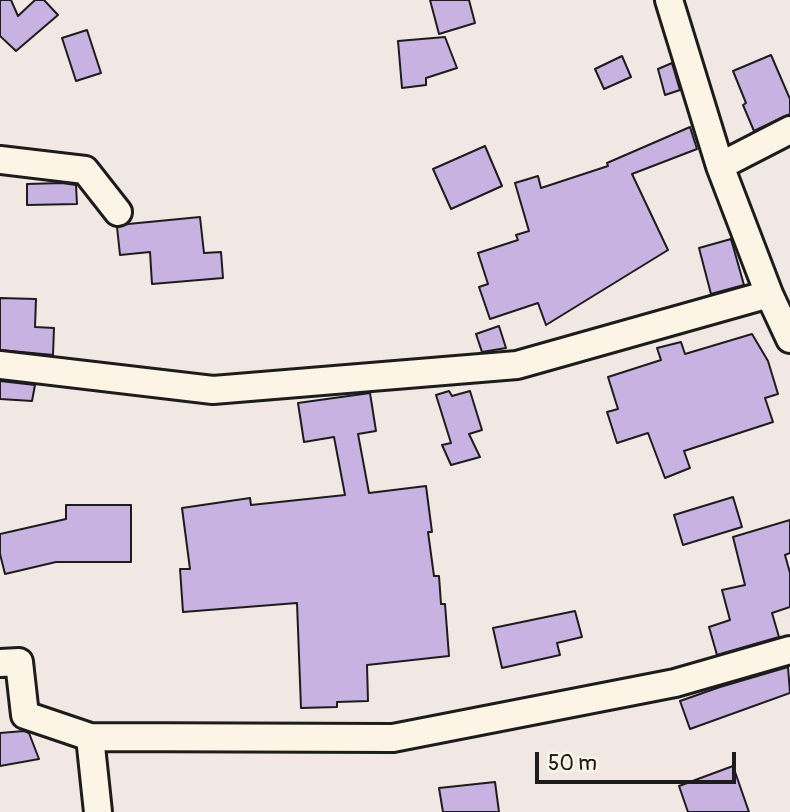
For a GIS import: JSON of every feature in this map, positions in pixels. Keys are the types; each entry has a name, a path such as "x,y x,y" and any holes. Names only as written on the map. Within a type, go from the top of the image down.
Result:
{"street":[{"path":"669,0 720,166 769,294 790,339"},
{"path":"720,166 790,130"},
{"path":"0,160 85,170 118,212"},
{"path":"0,365 214,390 517,365 769,294"},
{"path":"0,663 19,662 25,715 90,737 393,738 675,683 790,650"},
{"path":"90,737 98,812"}],"building":[{"path":"0,0 11,0 18,16 35,0 44,0 58,15 16,51 0,36"},
{"path":"430,0 469,0 475,23 439,34"},
{"path":"87,30 101,73 76,81 62,38"},
{"path":"445,37 457,68 426,78 426,85 402,88 398,41"},
{"path":"771,55 790,99 790,114 754,131 733,71"},
{"path":"622,56 631,77 604,89 595,69"},
{"path":"672,63 680,90 665,95 658,69"},
{"path":"690,127 697,149 632,174 668,250 546,325 538,303 490,319 479,287 488,284 478,253 518,240 516,235 529,231 515,183 538,176 541,188 608,166 607,163"},
{"path":"485,146 502,186 451,209 433,169"},
{"path":"27,184 76,185 77,204 27,205"},
{"path":"200,217 204,253 221,252 223,278 152,284 150,252 120,255 117,227"},
{"path":"731,239 744,285 711,294 699,248"},
{"path":"0,298 36,299 35,327 54,328 53,355 0,350"},
{"path":"499,326 506,348 482,352 476,334"},
{"path":"752,334 768,361 778,394 765,398 773,422 684,451 690,468 665,478 648,433 617,443 607,412 618,409 608,377 661,360 657,348 681,342 685,354"},
{"path":"0,381 35,385 32,401 0,399"},
{"path":"449,391 452,396 470,391 482,430 469,434 480,457 451,465 442,445 451,443 436,395"},
{"path":"370,393 376,431 358,434 369,493 426,486 432,532 428,532 434,576 439,576 441,604 445,604 449,656 367,665 368,701 337,702 337,707 301,708 297,603 183,612 180,569 190,569 182,508 250,498 251,505 345,495 334,437 304,442 298,403"},
{"path":"733,497 742,527 683,545 674,515"},
{"path":"66,505 131,505 131,562 56,562 5,574 0,554 0,534 66,519"},
{"path":"790,520 790,553 785,555 790,573 790,607 772,613 779,637 717,655 709,627 730,620 722,590 745,585 733,537"},
{"path":"575,611 582,637 557,643 560,655 502,668 493,628"},
{"path":"788,667 790,693 690,729 680,701"},
{"path":"0,733 29,733 39,759 0,766"},
{"path":"733,766 749,812 688,812 679,786"},
{"path":"495,782 499,812 443,812 439,788"}]}
